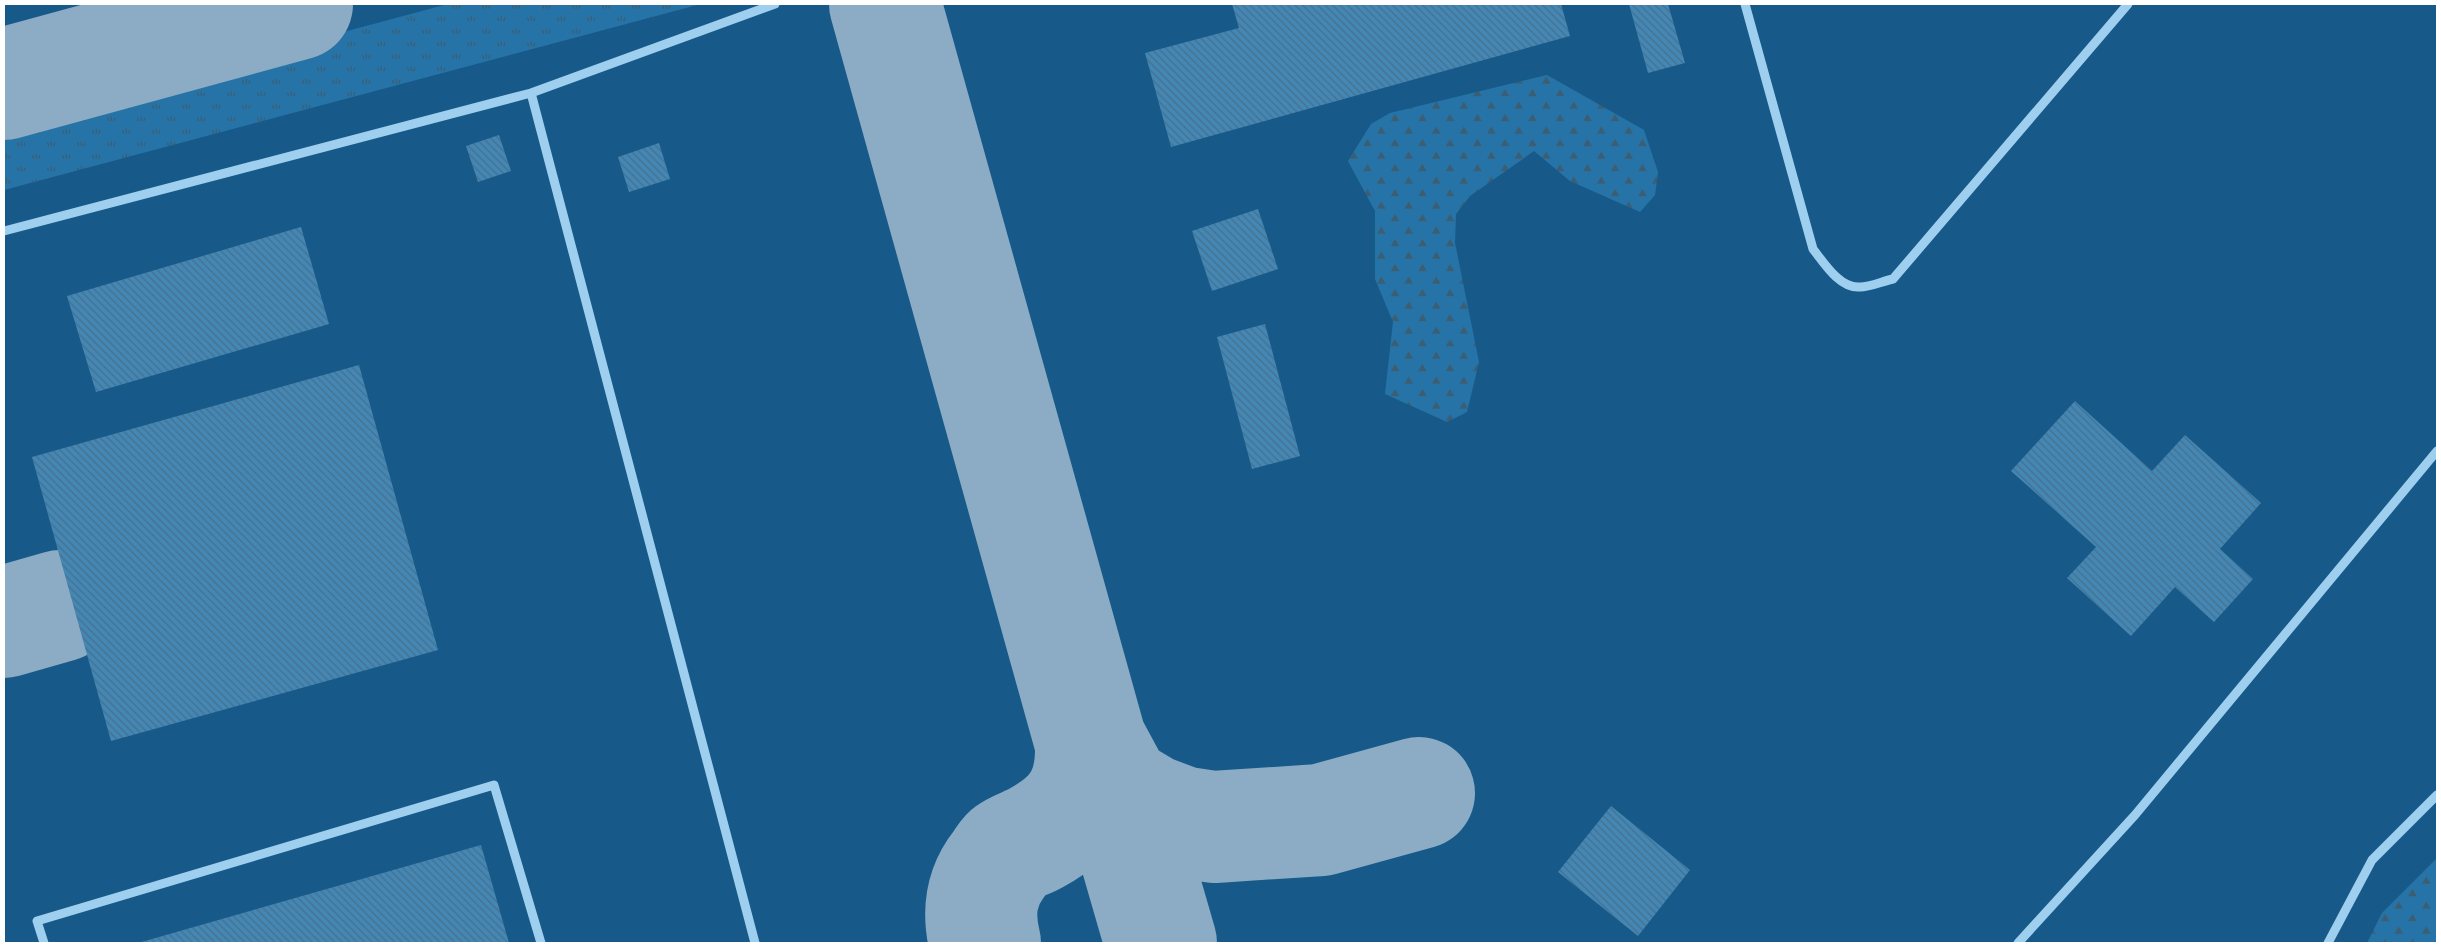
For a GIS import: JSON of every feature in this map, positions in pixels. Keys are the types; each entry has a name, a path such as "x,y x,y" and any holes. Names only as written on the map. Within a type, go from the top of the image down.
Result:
{"street":[{"path":"4,231 531,93 775,4"},
{"path":"1745,4 1813,249 1845,284 1858,288 1894,278 2128,4"},
{"path":"531,93 755,943"},
{"path":"2018,943 2135,814 2437,451"},
{"path":"44,943 37,921 494,785 541,943"},
{"path":"2328,943 2372,860 2437,795"}],"green space":[{"path":"448,4 701,4 4,190 4,123"},
{"path":"1547,75 1644,130 1658,172 1655,195 1640,212 1570,181 1534,151 1470,196 1456,214 1455,243 1479,362 1467,412 1447,422 1385,394 1393,322 1375,279 1375,211 1348,161 1371,124 1390,113"},
{"path":"2437,858 2437,943 2367,943 2382,913"}],"building":[{"path":"1232,4 1561,4 1570,36 1171,147 1145,53 1239,28"},
{"path":"1629,4 1668,4 1685,63 1648,73"},
{"path":"499,135 511,171 478,182 466,146"},
{"path":"659,143 670,179 629,192 618,157"},
{"path":"1258,209 1278,269 1212,291 1192,231"},
{"path":"301,227 329,324 96,392 67,296"},
{"path":"1265,324 1300,456 1252,469 1217,337"},
{"path":"359,365 438,650 111,741 32,457"},
{"path":"2075,401 2152,471 2185,435 2261,503 2220,549 2253,579 2214,622 2175,587 2131,636 2067,578 2096,547 2011,471"},
{"path":"1611,806 1690,870 1638,936 1558,872"},
{"path":"481,845 509,943 138,943"}],"taxiway":[{"path":"4,84 297,4"},
{"path":"885,4 1091,743 1117,791 1161,943"},
{"path":"4,622 60,606"},
{"path":"985,943 981,912 982,902 984,892 993,873 1008,852 1050,829 1072,810 1080,799 1089,774 1091,743"},
{"path":"1117,791 1149,810 1181,822 1214,827 1321,820 1419,793"}]}
